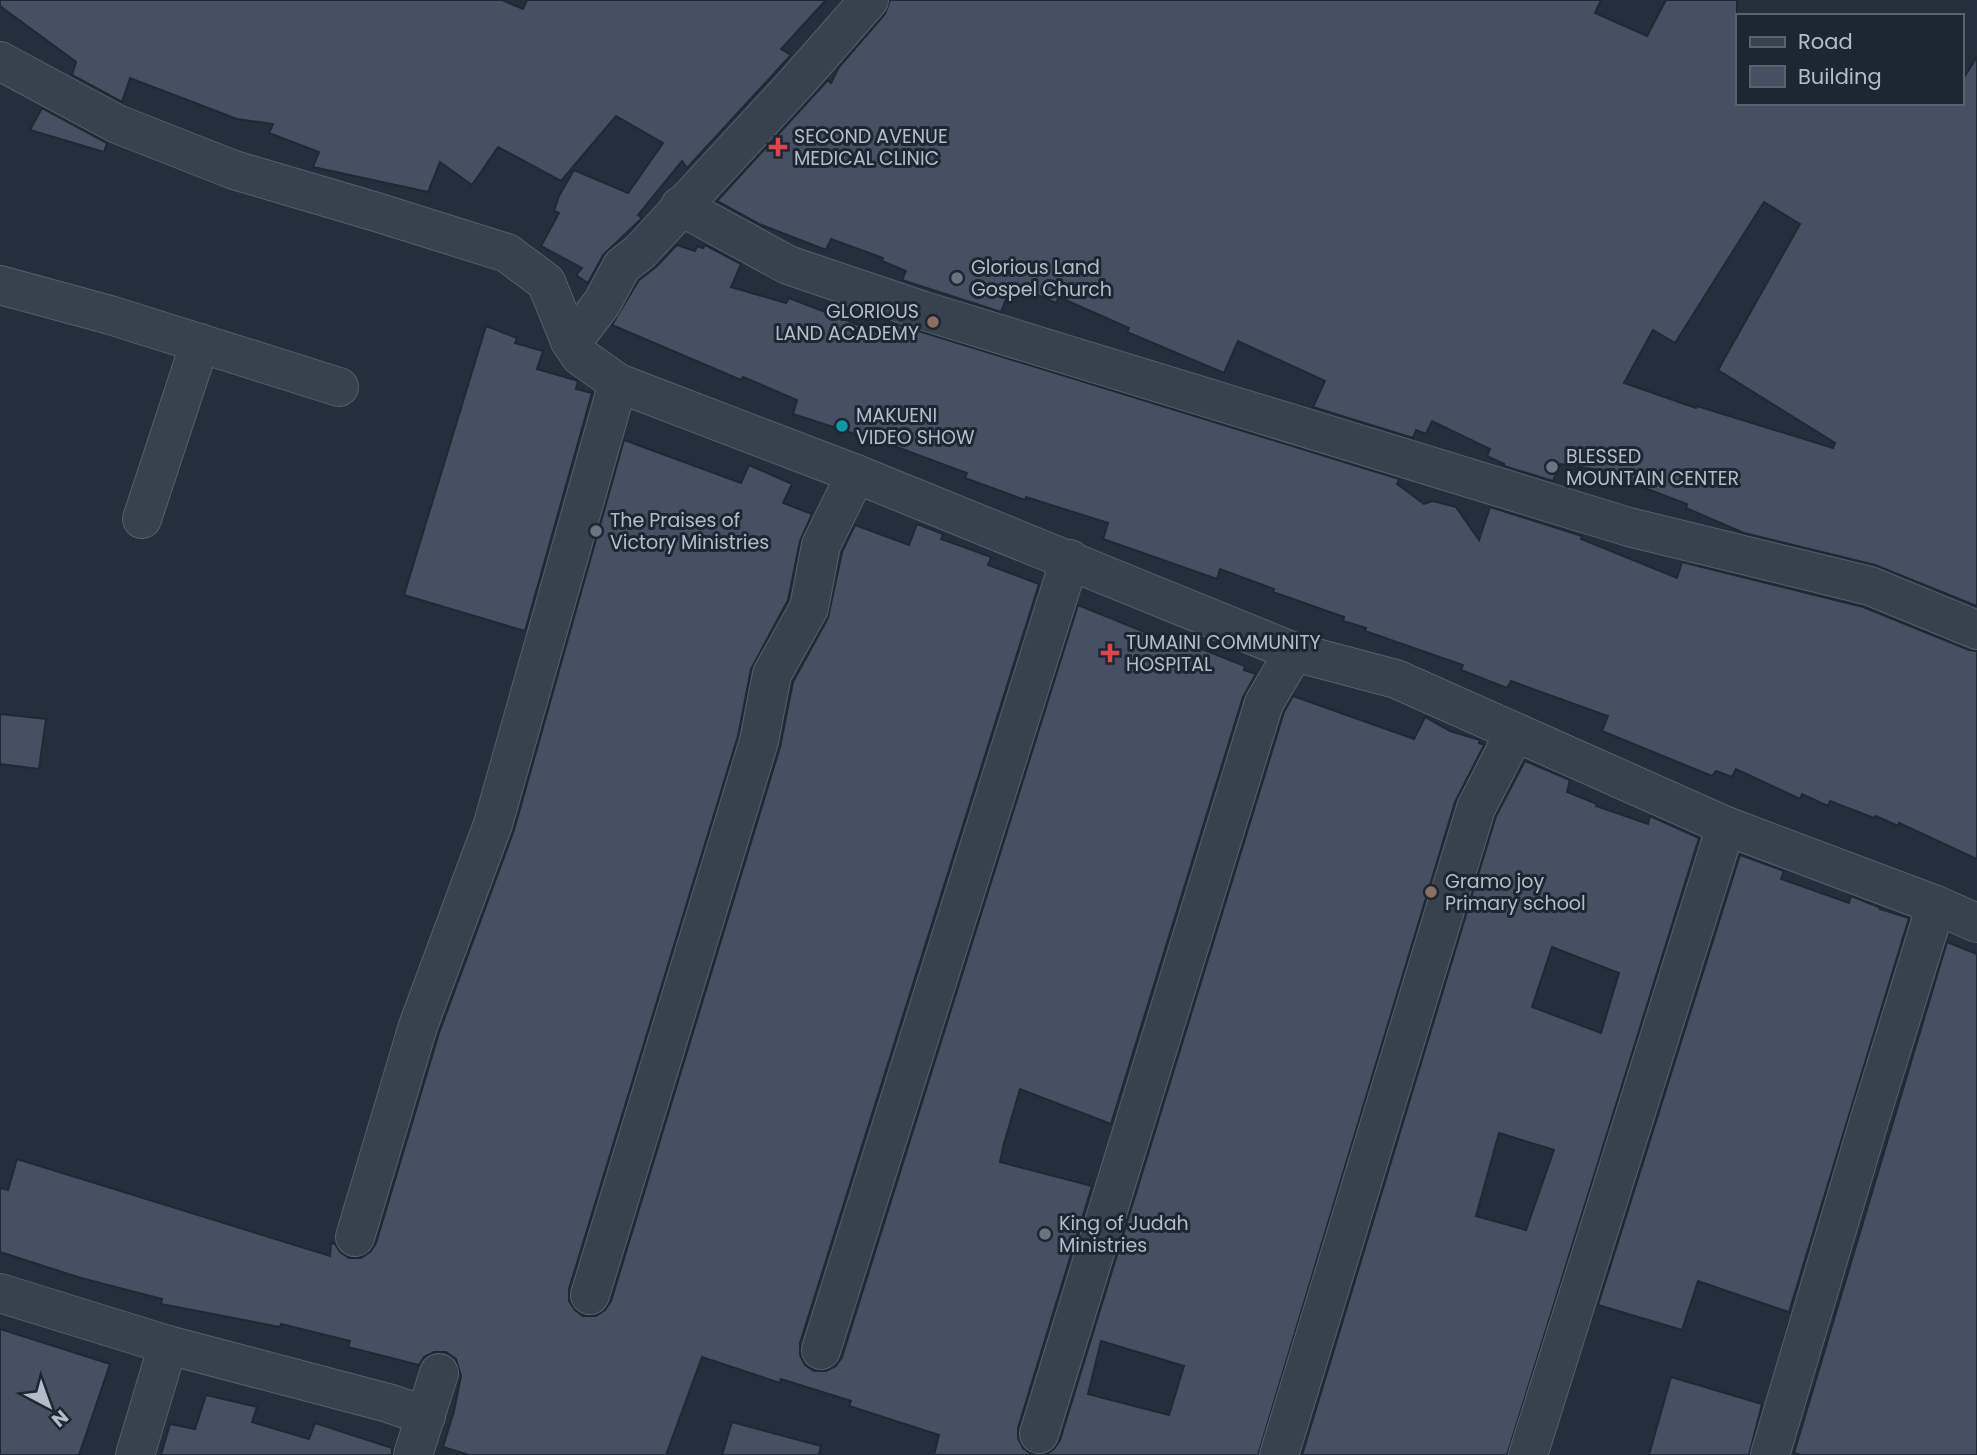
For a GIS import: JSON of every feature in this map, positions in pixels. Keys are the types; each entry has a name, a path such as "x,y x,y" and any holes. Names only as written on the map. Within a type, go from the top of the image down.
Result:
{"street":[{"path":"570,341 583,329 602,303 622,266 640,252 869,0"},
{"path":"0,61 117,124 234,170 507,253 546,282 570,341 580,356 618,383 1070,559 1294,652 1396,678 1726,826 1977,923"},
{"path":"680,206 788,265 921,310 1629,527 1870,586 1977,630"},
{"path":"0,285 110,315 339,387"},
{"path":"142,519 200,343"},
{"path":"355,1237 418,1026 493,824 618,383"},
{"path":"590,1295 759,741 772,674 809,608 821,545 856,474"},
{"path":"821,1350 1070,559"},
{"path":"1039,1434 1264,703 1294,652"},
{"path":"1279,1455 1476,808 1515,732"},
{"path":"1528,1455 1726,826"},
{"path":"1770,1455 1936,905"},
{"path":"0,1293 168,1345 388,1403 425,1416"},
{"path":"135,1455 168,1345"},
{"path":"413,1455 439,1373"}],"building":[{"path":"0,0 502,0 523,9 527,0 826,0 781,49 791,55 687,168 682,161 638,215 642,218 603,255 588,283 576,275 582,268 541,246 559,213 554,211 559,196 574,170 628,193 663,143 616,116 561,181 498,147 472,185 440,162 428,192 313,167 319,152 269,133 273,124 237,119 130,78 122,102 72,75 76,62 0,6"},
{"path":"890,0 1601,0 1595,13 1647,36 1666,0 1737,0 1736,105 1963,105 1963,79 1977,57 1977,606 1875,565 1744,533 1686,508 1687,504 1613,476 1614,472 1560,464 1553,481 1504,466 1487,456 1490,449 1432,421 1426,434 1416,430 1413,438 1313,407 1325,381 1238,341 1224,373 1127,332 1129,328 1059,297 1056,303 1012,284 1001,312 902,280 906,271 882,261 883,258 831,239 826,250 759,224 717,201 828,80 831,83 839,67 885,14","holes":["1764,202 1800,224 1718,370 1835,443 1833,448 1697,406 1696,408 1624,383 1653,330 1675,343"]},
{"path":"42,108 107,143 104,152 30,130"},
{"path":"677,245 695,251 697,246 703,248 705,245 741,264 731,287 786,303 789,298 882,334 886,321 1399,479 1397,484 1424,504 1433,501 1456,507 1479,540 1490,507 1582,536 1581,539 1677,578 1682,562 1863,607 1977,651 1977,859 1899,823 1898,826 1830,801 1828,806 1802,794 1800,799 1736,769 1732,777 1716,771 1712,776 1602,731 1608,716 1511,681 1507,688 1461,670 1463,665 1365,631 1366,628 1343,621 1344,617 1273,592 1274,589 1220,569 1217,579 1103,539 1108,523 1026,497 1025,500 965,478 967,473 859,433 858,435 793,414 797,400 743,377 741,380 612,325 639,280"},
{"path":"486,326 517,338 515,343 543,351 537,369 578,381 576,389 592,393 525,631 404,595"},
{"path":"624,440 741,483 749,465 792,484 783,503 812,514 800,541 788,600 751,669 738,736 569,1289 569,1301 583,1316 596,1316 605,1310 611,1301 780,747 793,682 828,618 842,552 855,525 909,545 917,524 943,534 941,539 991,557 988,565 1039,584 800,1343 800,1355 805,1365 814,1371 826,1371 836,1366 842,1357 1078,605 1169,642 1171,637 1245,666 1244,670 1256,674 1243,697 1111,1124 1020,1089 1003,1147 1000,1162 1092,1186 1018,1428 1018,1438 1023,1448 1033,1455 934,1455 939,1435 849,1406 851,1401 781,1379 780,1383 702,1357 666,1455 469,1455 443,1447 461,1376 456,1359 446,1352 434,1352 424,1357 419,1365 348,1347 350,1341 281,1324 280,1327 161,1304 162,1299 81,1278 0,1252 0,1188 8,1190 17,1159 330,1256 331,1243 349,1258 361,1258 370,1252 376,1243 439,1033 514,830"},
{"path":"1293,696 1414,739 1425,717 1450,731 1480,740 1479,743 1484,745 1455,802 1258,1455 1045,1455 1054,1449 1060,1440 1284,712","holes":["1101,1341 1184,1366 1169,1415 1088,1394"]},
{"path":"0,714 46,719 39,769 0,764"},
{"path":"1525,761 1570,780 1567,792 1597,804 1596,806 1648,824 1650,816 1699,838 1507,1455 1302,1455 1496,816","holes":["1552,947 1619,973 1601,1033 1532,1007","1499,1133 1554,1150 1526,1230 1476,1216"]},
{"path":"1740,855 1784,871 1781,879 1849,903 1851,896 1909,918 1789,1312 1698,1281 1682,1330 1598,1305"},
{"path":"1947,942 1977,954 1977,1455 1794,1453"},
{"path":"0,1329 110,1364 79,1455 0,1455"},
{"path":"1671,1377 1762,1404 1749,1455 1649,1455"},
{"path":"206,1395 257,1407 252,1422 309,1439 315,1423 392,1448 392,1455 161,1455 170,1424 195,1429"},
{"path":"732,1422 821,1446 819,1455 722,1455"}],"place":[{"name":"SECOND AVENUE MEDICAL CLINIC","path":"778,147"},
{"name":"Glorious Land Gospel Church","path":"957,278"},
{"name":"GLORIOUS LAND ACADEMY","path":"933,322"},
{"name":"MAKUENI VIDEO SHOW","path":"842,426"},
{"name":"BLESSED MOUNTAIN CENTER","path":"1552,467"},
{"name":"The Praises of Victory Ministries","path":"596,531"},
{"name":"TUMAINI COMMUNITY HOSPITAL","path":"1110,653"},
{"name":"Gramo joy Primary school","path":"1431,892"},
{"name":"King of Judah Ministries","path":"1045,1234"}]}
